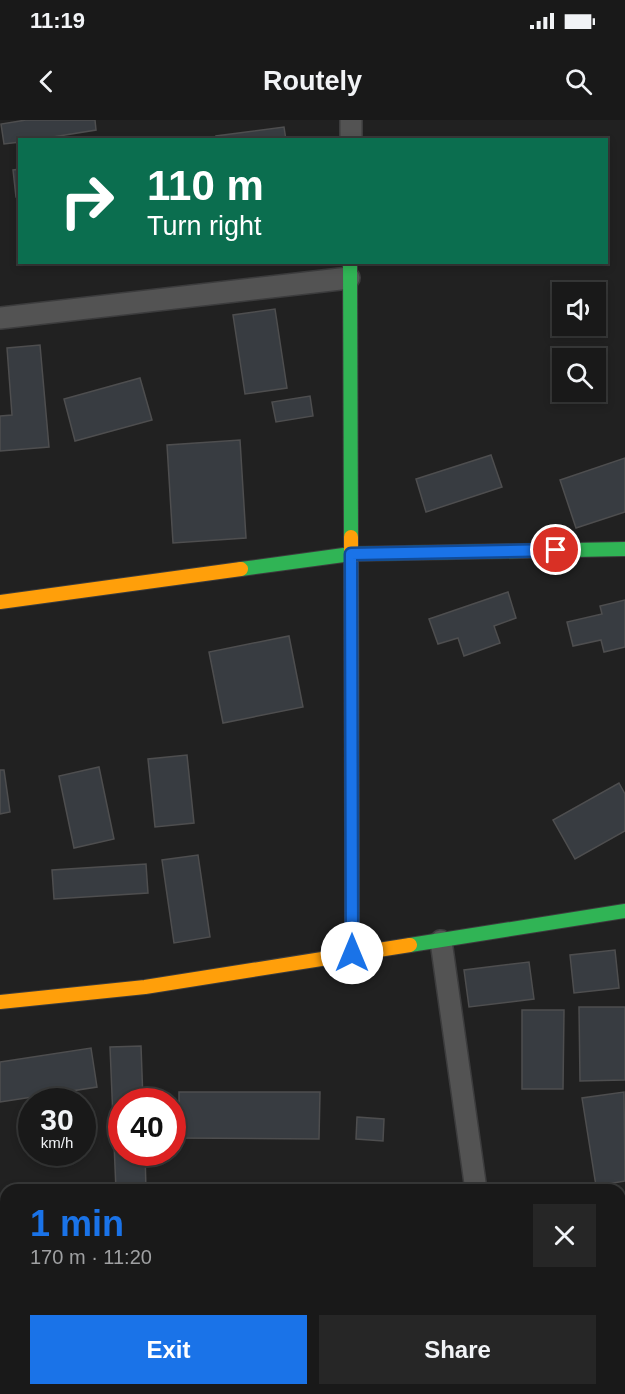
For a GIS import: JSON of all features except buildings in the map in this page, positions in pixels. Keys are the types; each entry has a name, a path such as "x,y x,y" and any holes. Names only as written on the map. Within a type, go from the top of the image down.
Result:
{"street":[{"path":"351,120 351,138"},
{"path":"0,318 349,270 352,953"},
{"path":"0,602 351,554 625,549"},
{"path":"0,1002 144,987 625,911"},
{"path":"441,941 475,1184"}],"traffic: fast":[{"path":"350,264 351,537"},
{"path":"241,569 351,554 625,549"},
{"path":"352,836 352,953"},
{"path":"410,945 625,911"}],"traffic: slow":[{"path":"351,537 352,836"},
{"path":"0,602 241,569"},
{"path":"0,1002 145,987 410,945"}],"route":[{"path":"352,953 351,554 556,550"}]}
